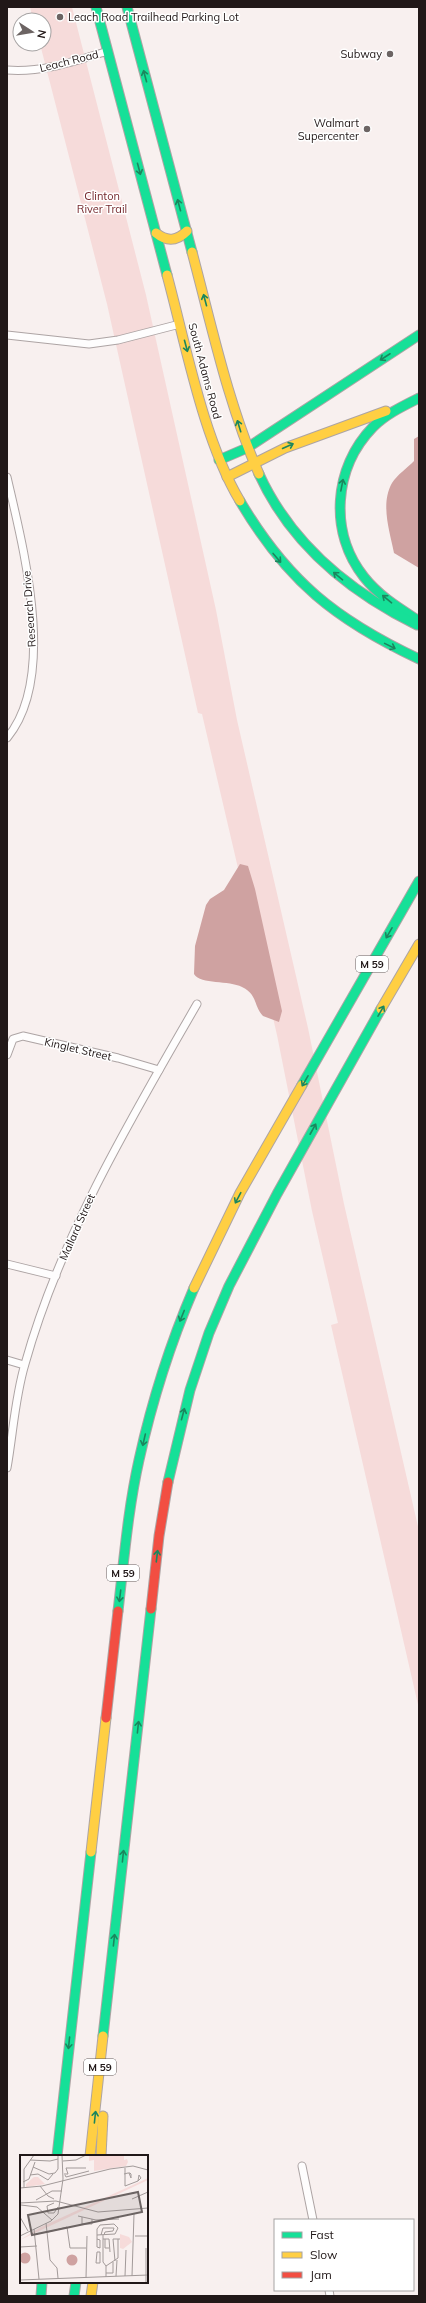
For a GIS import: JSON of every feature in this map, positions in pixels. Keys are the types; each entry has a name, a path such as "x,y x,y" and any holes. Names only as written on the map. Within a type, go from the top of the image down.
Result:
{"main road":[{"name":"South Adams Road","path":"96,7 204,417 219,460 227,477 254,528 278,559 299,581 333,611 356,627 419,659"},
{"name":"South Adams Road","path":"127,7 234,409 253,462 268,493 287,522 323,563 365,597 419,626"},
{"path":"156,233 165,240 175,240 180,238 186,231"},
{"path":"219,460 247,448 419,335"},
{"path":"227,477 253,462 294,444 399,407 419,398"},
{"path":"399,407 377,422 355,448 343,479 339,512 346,545 360,571 388,600 419,621"},
{"name":"M 59","path":"57,2155 128,1526 142,1446 163,1371 195,1285 226,1220 419,881"},
{"name":"M 59","path":"90,2155 156,1562 166,1493 175,1448 193,1381 220,1306 249,1244 334,1091 419,944"},
{"path":"101,2155 110,1979"},
{"path":"41,2296 42,2283"},
{"path":"74,2296 76,2283"},
{"path":"91,2296 92,2283"}],"street":[{"name":"Leach Road","path":"7,70 25,71 52,67 108,51"},
{"path":"7,335 89,344 118,340 180,324"},
{"name":"Research Drive","path":"7,477 28,574 32,637 30,682 25,704 19,719 7,738"},
{"name":"Mallard Street","path":"7,1468 24,1365 56,1276 100,1177 197,1004"},
{"name":"Kinglet Street","path":"7,1055 13,1039 23,1036 118,1058 159,1070"},
{"path":"7,1264 56,1276"},
{"path":"7,1360 24,1365"},
{"path":"302,2166 313,2219"}],"green space":[{"name":"Clinton River Trail","path":"30,7 72,7 146,295 216,610 237,720 308,1028 344,1204 419,1531 419,1709 331,1325 338,1323 312,1211 277,1035 202,714 198,713 107,304 42,52 52,52 52,12 31,12"}],"shaded area":[{"path":"419,436 419,568 394,553 388,527 386,509 388,491 392,483 399,474 414,461 414,439"},
{"path":"240,864 248,866 255,889 282,1011 279,1022 263,1016 251,993 242,987 203,980 194,974 195,946 206,905 210,899 224,890"}],"traffic: fast":[{"path":"96,7 167,275"},
{"path":"127,7 192,252"},
{"path":"219,460 247,448 419,335"},
{"path":"419,398 383,418 373,427 360,443 350,462 343,481 340,501 341,521 345,541 353,560 364,577 383,596 419,621"},
{"path":"259,474 272,499 305,544 346,581 392,612 417,625"},
{"path":"240,501 276,554 295,576 316,595 338,613 363,629 419,659"},
{"path":"302,1085 419,881"},
{"path":"168,1482 190,1390 209,1333 229,1286 277,1194 381,1009"},
{"path":"118,1611 132,1497 144,1438 169,1351 194,1288"},
{"path":"103,2036 151,1609"},
{"path":"57,2155 91,1852"},
{"path":"41,2296 42,2283"},
{"path":"74,2296 76,2283"}],"traffic: slow":[{"path":"156,233 164,238 172,239 179,237 187,231"},
{"path":"192,252 229,393 259,474"},
{"path":"167,275 206,421 227,476 240,501"},
{"path":"227,477 285,448 386,411"},
{"path":"381,1009 419,944"},
{"path":"194,1288 240,1193 302,1085"},
{"path":"91,1852 106,1718"},
{"path":"90,2155 103,2036"},
{"path":"101,2155 103,2116"},
{"path":"91,2296 93,2283"}],"traffic: jam":[{"path":"151,1609 159,1536 168,1482"},
{"path":"106,1718 118,1611"}],"place":[{"name":"Leach Road Trailhead Parking Lot","path":"60,17"},
{"name":"Subway","path":"390,54"},
{"name":"Walmart Supercenter","path":"367,129"}]}
